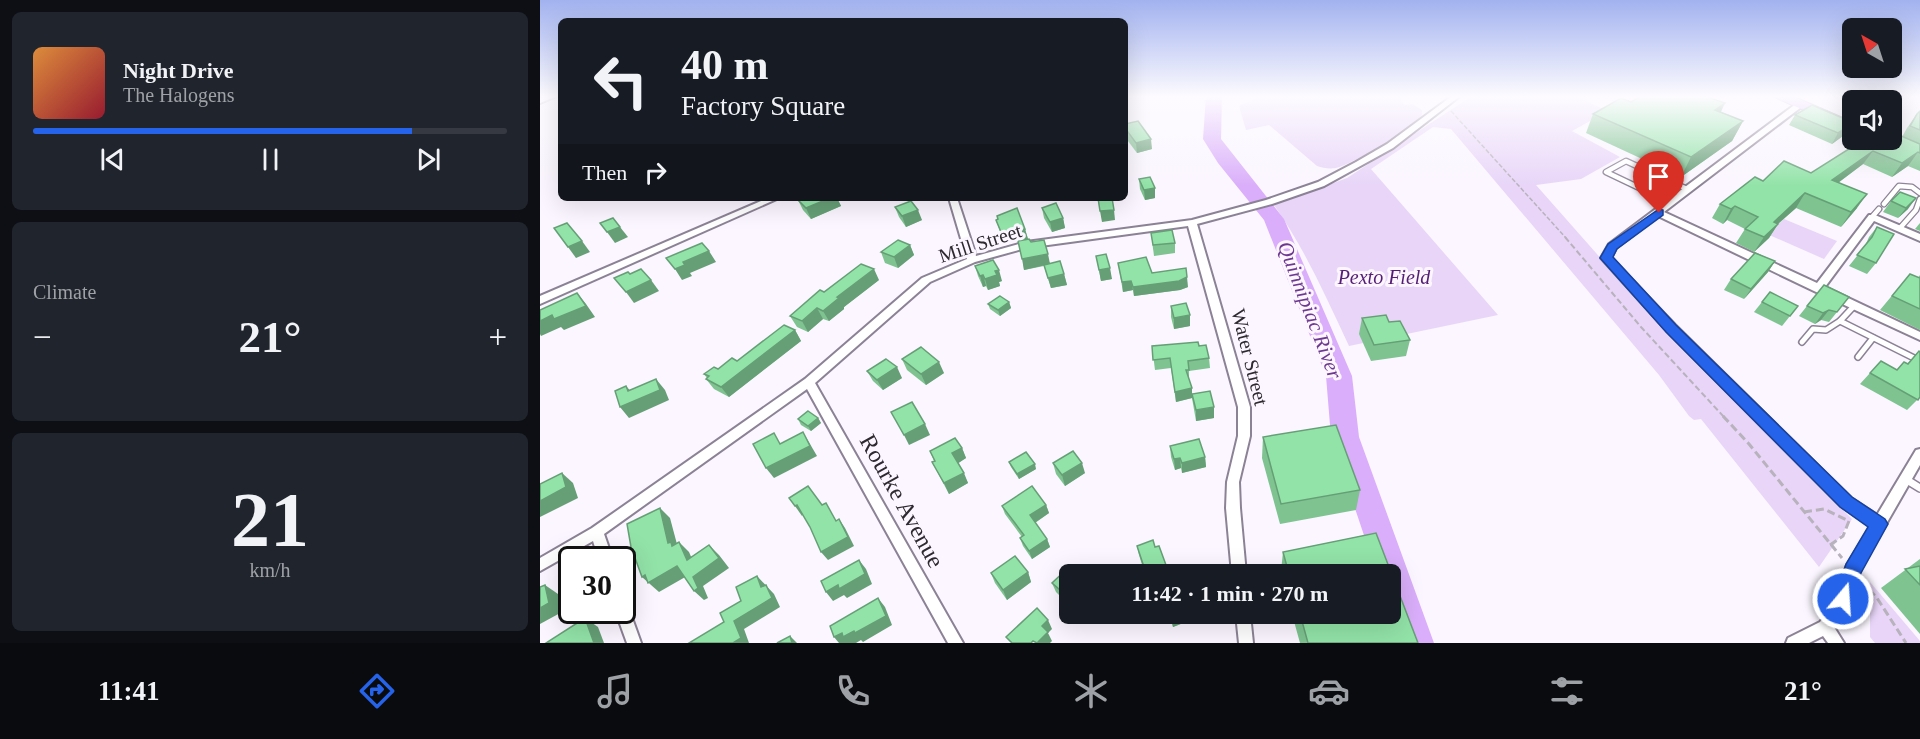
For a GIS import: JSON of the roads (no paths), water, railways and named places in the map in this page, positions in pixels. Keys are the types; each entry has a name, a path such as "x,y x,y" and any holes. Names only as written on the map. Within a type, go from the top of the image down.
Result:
{"street":[{"name":"Mill Street","path":"540,565 597,532 809,382 926,280 972,260 1044,242 1192,223 1257,206 1321,184 1390,146 1416,126"},
{"path":"1772,126 1669,202 1659,213 1612,246 1606,258 1671,328 1846,502 1879,524"},
{"path":"540,300 768,201"},
{"path":"954,201 972,260"},
{"path":"1659,213 1920,336"},
{"path":"1818,289 1876,213 1920,238"},
{"name":"Water Street","path":"1192,223 1244,406 1244,435 1233,482 1238,564"},
{"name":"Rourke Avenue","path":"809,382 956,643"},
{"path":"1793,643 1825,627 1836,614 1852,570 1920,454"},
{"path":"597,532 602,546"},
{"path":"627,624 633,643"},
{"path":"1244,624 1246,643"},
{"path":"1825,627 1837,643"}],"lane":[{"path":"1669,202 1606,172 1626,161 1687,189"},
{"path":"1884,204 1899,186 1911,187 1920,193"},
{"path":"1900,228 1916,210 1920,199"},
{"path":"1802,342 1813,329 1826,330 1840,321 1854,306"},
{"path":"1840,321 1920,361"},
{"path":"1857,357 1873,338"},
{"path":"1905,479 1920,488"}],"waterway":[{"name":"Quinnipiac River","path":"1213,126 1212,139 1225,159 1274,219 1339,376 1345,437 1417,643"}],"park label":[{"name":"Pexto Field","path":"1384,277"}]}
